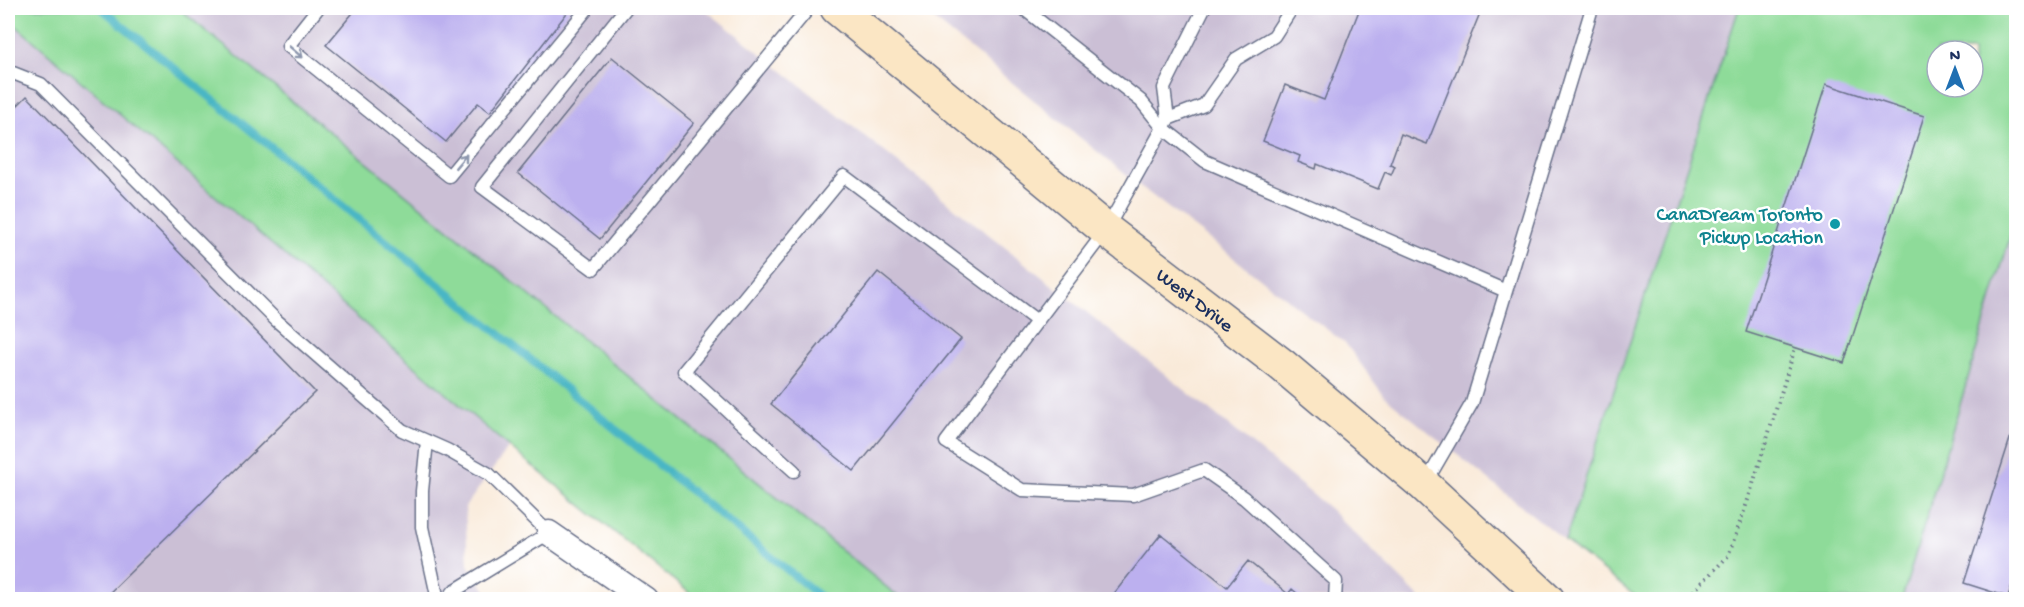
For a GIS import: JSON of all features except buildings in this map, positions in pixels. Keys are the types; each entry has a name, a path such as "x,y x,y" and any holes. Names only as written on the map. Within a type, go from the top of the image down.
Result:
{"street":[{"name":"West Drive","path":"837,8 1106,230 1282,365 1424,485 1548,600"},
{"path":"549,533 646,600"}],"lane":[{"path":"318,8 288,46 449,176 588,8"},
{"path":"626,8 482,187 592,269 809,8"},
{"path":"1023,8 1141,101 1205,161 1506,291"},
{"path":"1204,8 1164,88 1165,124 1106,230 946,442 1022,490 1133,495 1204,470 1244,498 1336,581 1335,600"},
{"path":"1165,124 1204,105 1236,59 1274,36 1293,8"},
{"path":"1424,485 1472,403 1592,8"},
{"path":"8,71 40,84 276,320 402,430 489,474 549,533 454,591 447,600"},
{"path":"794,471 684,370 844,177 1037,321"},
{"path":"427,441 422,491 422,527 438,600"}],"path":[{"path":"1685,600 1728,556 1795,348"}],"shaded area":[{"path":"178,8 703,8 1225,422 1330,509 1421,599 901,599"},
{"path":"920,8 1739,8 1565,541 1385,397 1346,344 1141,187"},
{"path":"8,19 509,447 465,507 468,565 492,599 8,599"},
{"path":"2016,217 2016,599 1902,599"}],"green space":[{"path":"8,8 178,8 901,599 697,599 509,447 8,19"},
{"path":"1739,8 2016,8 2016,217 1902,599 1639,599 1565,541"}],"waterway":[{"path":"101,8 824,600"}],"place":[{"name":"CanaDream Toronto Pickup Location","path":"1835,224"}]}
